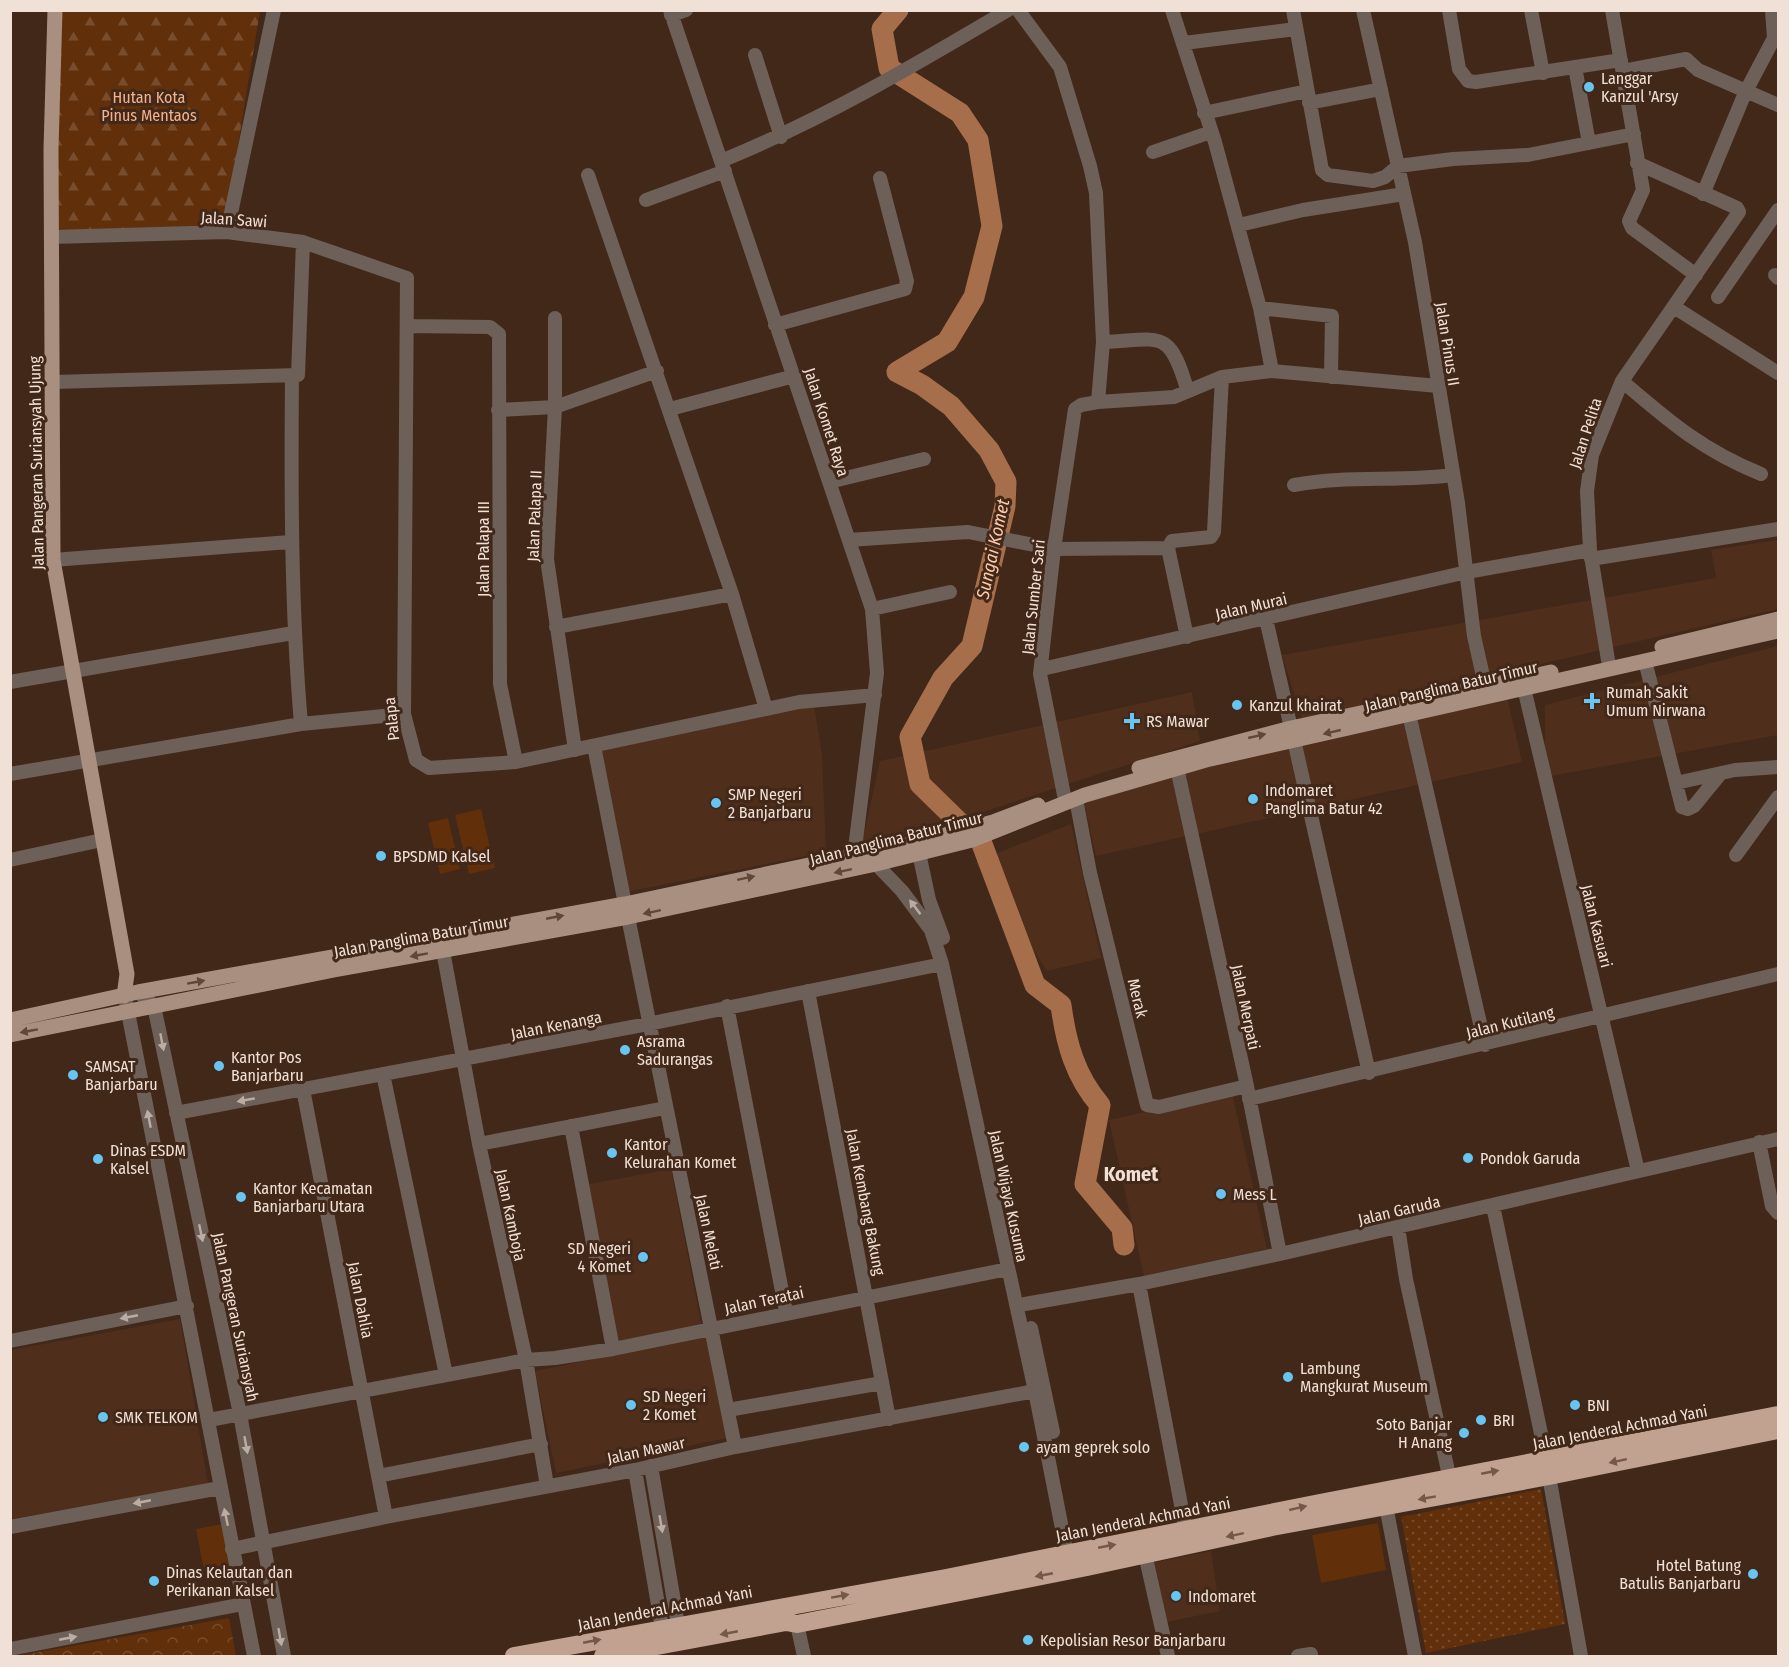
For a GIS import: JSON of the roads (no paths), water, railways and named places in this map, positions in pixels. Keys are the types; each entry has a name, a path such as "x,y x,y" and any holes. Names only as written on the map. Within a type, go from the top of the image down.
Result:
{"highway":[{"name":"Jalan Jenderal Achmad Yani","path":"1345,1506 1386,1506 1779,1416"},
{"name":"Jalan Jenderal Achmad Yani","path":"603,1656 948,1586 1145,1554 1271,1521 1345,1506 1450,1480 1548,1469 1779,1430"},
{"name":"Jalan Jenderal Achmad Yani","path":"948,1586 1071,1553 1186,1531 1271,1521"},
{"name":"Jalan Jenderal Achmad Yani","path":"514,1656 670,1626 788,1617"}],"main road":[{"name":"Jalan Pangeran Suriansyah Ujung","path":"55,10 51,148 51,320 54,382 53,560 130,995"},
{"name":"Jalan Panglima Batur Timur","path":"10,1035 130,995 285,973 876,864 972,840 1141,767 1371,717 1485,685 1608,660 1779,619"},
{"name":"Jalan Panglima Batur Timur","path":"1371,717 1409,714 1779,631"},
{"name":"Jalan Panglima Batur Timur","path":"626,910 971,828 1070,797 1292,734"},
{"name":"Jalan Panglima Batur Timur","path":"333,964 443,951 480,938"},
{"name":"Jalan Panglima Batur Timur","path":"130,995 154,1006 285,973"},
{"name":"Jalan Panglima Batur Timur","path":"10,1020 66,1017"}],"street":[{"path":"226,232 274,10"},
{"path":"671,13 686,10"},
{"path":"646,200 781,137 919,63 1008,10"},
{"path":"1018,10 1060,67 1096,193 1103,342 1098,402 1174,397 1187,389 1221,377 1272,371 1438,386"},
{"path":"1172,10 1239,225 1260,308 1272,371"},
{"path":"1293,10 1324,173 1373,181 1385,177 1398,166 1453,159 1528,155 1634,134"},
{"name":"Jalan Pinus II","path":"1363,10 1415,242 1453,475 1474,636 1485,685"},
{"path":"1531,10 1543,73"},
{"path":"1612,10 1643,190 1629,221 1632,228 1696,275"},
{"path":"1637,163 1703,194 1745,93 1776,39 1773,10"},
{"path":"1453,11 1459,69 1468,81 1476,82 1575,67 1686,59 1694,69 1745,93 1779,105"},
{"name":"Jalan Komet Raya","path":"671,13 872,609 878,673 854,856"},
{"path":"1184,44 1296,29"},
{"path":"755,55 781,137"},
{"path":"1575,67 1589,143"},
{"path":"1204,113 1308,97 1381,89"},
{"path":"1153,152 1211,132"},
{"path":"588,175 732,594 766,709"},
{"path":"775,325 905,289 908,281 880,178"},
{"path":"1239,225 1303,210 1404,194"},
{"name":"Jalan Pelita","path":"1608,660 1591,554 1588,474 1592,455 1622,381 1739,212 1737,208 1703,194"},
{"path":"1718,297 1779,210"},
{"name":"Jalan Sawi","path":"52,237 226,232 303,242 407,278"},
{"path":"302,724 293,633 290,542 295,375 303,242"},
{"name":"Palapa","path":"407,278 409,326 404,714 416,760 429,768 516,762 799,702 875,694"},
{"path":"1260,308 1332,316 1331,377"},
{"path":"1674,308 1779,373"},
{"name":"Jalan Palapa II","path":"555,318 555,407 547,559 574,750"},
{"name":"Jalan Palapa III","path":"409,326 490,327 499,334 500,684 516,762"},
{"path":"1103,342 1161,340 1170,347 1180,365 1187,389"},
{"path":"498,410 555,407 657,371"},
{"path":"54,382 295,375"},
{"path":"670,409 794,376"},
{"path":"1187,637 1168,548 1172,541 1211,537 1214,534 1221,377"},
{"path":"1622,381 1694,441 1731,462 1761,474"},
{"name":"Jalan Sumber Sari","path":"1070,797 1040,680 1054,549 1071,449 1074,412 1081,405 1098,402"},
{"path":"829,482 924,459"},
{"path":"1294,485 1341,479 1430,478 1453,475"},
{"name":"Jalan Murai","path":"1042,669 1467,572 1779,529"},
{"path":"849,540 976,532 1054,549 1168,548"},
{"path":"53,560 290,542"},
{"path":"872,609 950,592"},
{"path":"556,627 732,594"},
{"path":"1266,619 1369,1073"},
{"path":"10,682 293,633"},
{"path":"1645,661 1682,807 1691,808 1721,773"},
{"name":"Jalan Kasuari","path":"1524,688 1638,1171"},
{"path":"10,774 302,724 404,714"},
{"path":"1409,714 1485,1045"},
{"name":"Jalan Melati","path":"594,746 648,1024 735,1448"},
{"path":"1676,783 1721,773 1779,766"},
{"name":"Jalan Merpati","path":"1177,768 1248,1093 1280,1254"},
{"name":"Merak","path":"1070,797 1147,1105 1159,1107 1248,1093"},
{"path":"1736,855 1779,797"},
{"path":"10,860 102,840"},
{"name":"Jalan Wijaya Kusuma","path":"919,853 929,900 951,963 1008,1269 1035,1391 1056,1471"},
{"name":"Jalan Wijaya Kusuma","path":"876,864 908,898 932,930 942,964 1025,1304 1071,1553"},
{"name":"Jalan Kamboja","path":"443,951 479,1144 526,1360 547,1486"},
{"name":"Jalan Kenanga","path":"176,1113 648,1024 727,1006 942,964"},
{"name":"Jalan Kutilang","path":"1248,1093 1369,1073 1779,974"},
{"name":"Jalan Kembang Bakung","path":"808,991 889,1419"},
{"path":"130,995 154,1006"},
{"path":"130,995 220,1488 254,1656"},
{"name":"Jalan Pangeran Suriansyah","path":"154,1006 240,1414 284,1656"},
{"path":"727,1006 786,1312"},
{"path":"383,1074 446,1375"},
{"name":"Jalan Dahlia","path":"303,1089 386,1517"},
{"path":"479,1144 665,1108"},
{"path":"571,1126 612,1349"},
{"name":"Jalan Garuda","path":"1025,1304 1139,1284 1280,1254 1779,1138"},
{"path":"1759,1142 1772,1206 1779,1213"},
{"path":"1493,1206 1548,1469 1581,1656"},
{"path":"1398,1227 1406,1279 1450,1480"},
{"name":"Jalan Teratai","path":"209,1420 526,1360 612,1349 786,1312 1008,1269"},
{"path":"1139,1284 1186,1531"},
{"path":"10,1341 187,1306"},
{"path":"728,1410 882,1383"},
{"name":"Jalan Mawar","path":"232,1549 635,1470 735,1448 1035,1391"},
{"path":"378,1476 541,1444"},
{"path":"651,1466 670,1626"},
{"path":"635,1470 670,1626"},
{"path":"10,1527 220,1488"},
{"path":"1386,1506 1415,1656"},
{"path":"1145,1554 1168,1656"},
{"path":"10,1649 243,1604"},
{"path":"788,1617 804,1656"}],"waterway":[{"name":"Sungai Komet","path":"898,10 882,29 889,68 960,113 978,140 992,226 974,297 947,342 897,372 922,385 951,406 989,450 1006,482 1005,506 972,646 943,678 910,737 920,784 964,827"},
{"name":"Sungai Komet","path":"982,844 1035,985 1061,1005 1066,1033 1078,1071 1100,1105 1085,1184 1122,1228 1124,1245"}],"place":[{"name":"Langgar Kanzul 'Arsy","path":"1589,87"},
{"name":"Rumah Sakit Umum Nirwana","path":"1592,701"},
{"name":"Kanzul khairat","path":"1237,705"},
{"name":"RS Mawar","path":"1132,721"},
{"name":"Indomaret Panglima Batur 42","path":"1253,799"},
{"name":"SMP Negeri 2 Banjarbaru","path":"716,803"},
{"name":"BPSDMD Kalsel","path":"381,856"},
{"name":"Asrama Sadurangas","path":"625,1050"},
{"name":"Kantor Pos Banjarbaru","path":"219,1066"},
{"name":"SAMSAT Banjarbaru","path":"73,1075"},
{"name":"Kantor Kelurahan Komet","path":"612,1153"},
{"name":"Pondok Garuda","path":"1468,1158"},
{"name":"Dinas ESDM Kalsel","path":"98,1159"},
{"name":"Mess L","path":"1221,1194"},
{"name":"Kantor Kecamatan Banjarbaru Utara","path":"241,1197"},
{"name":"SD Negeri 4 Komet","path":"643,1257"},
{"name":"Lambung Mangkurat Museum","path":"1288,1377"},
{"name":"SD Negeri 2 Komet","path":"631,1405"},
{"name":"BNI","path":"1575,1405"},
{"name":"SMK TELKOM","path":"103,1417"},
{"name":"BRI","path":"1481,1420"},
{"name":"Soto Banjar H Anang","path":"1464,1433"},
{"name":"ayam geprek solo","path":"1024,1447"},
{"name":"Hotel Batung Batulis Banjarbaru","path":"1753,1574"},
{"name":"Dinas Kelautan dan Perikanan Kalsel","path":"154,1581"},
{"name":"Indomaret","path":"1176,1596"},
{"name":"Kepolisian Resor Banjarbaru","path":"1028,1640"}],"district":[{"name":"Komet","path":"1131,1174"}],"park label":[{"name":"Hutan Kota Pinus Mentaos","path":"149,106"}]}
